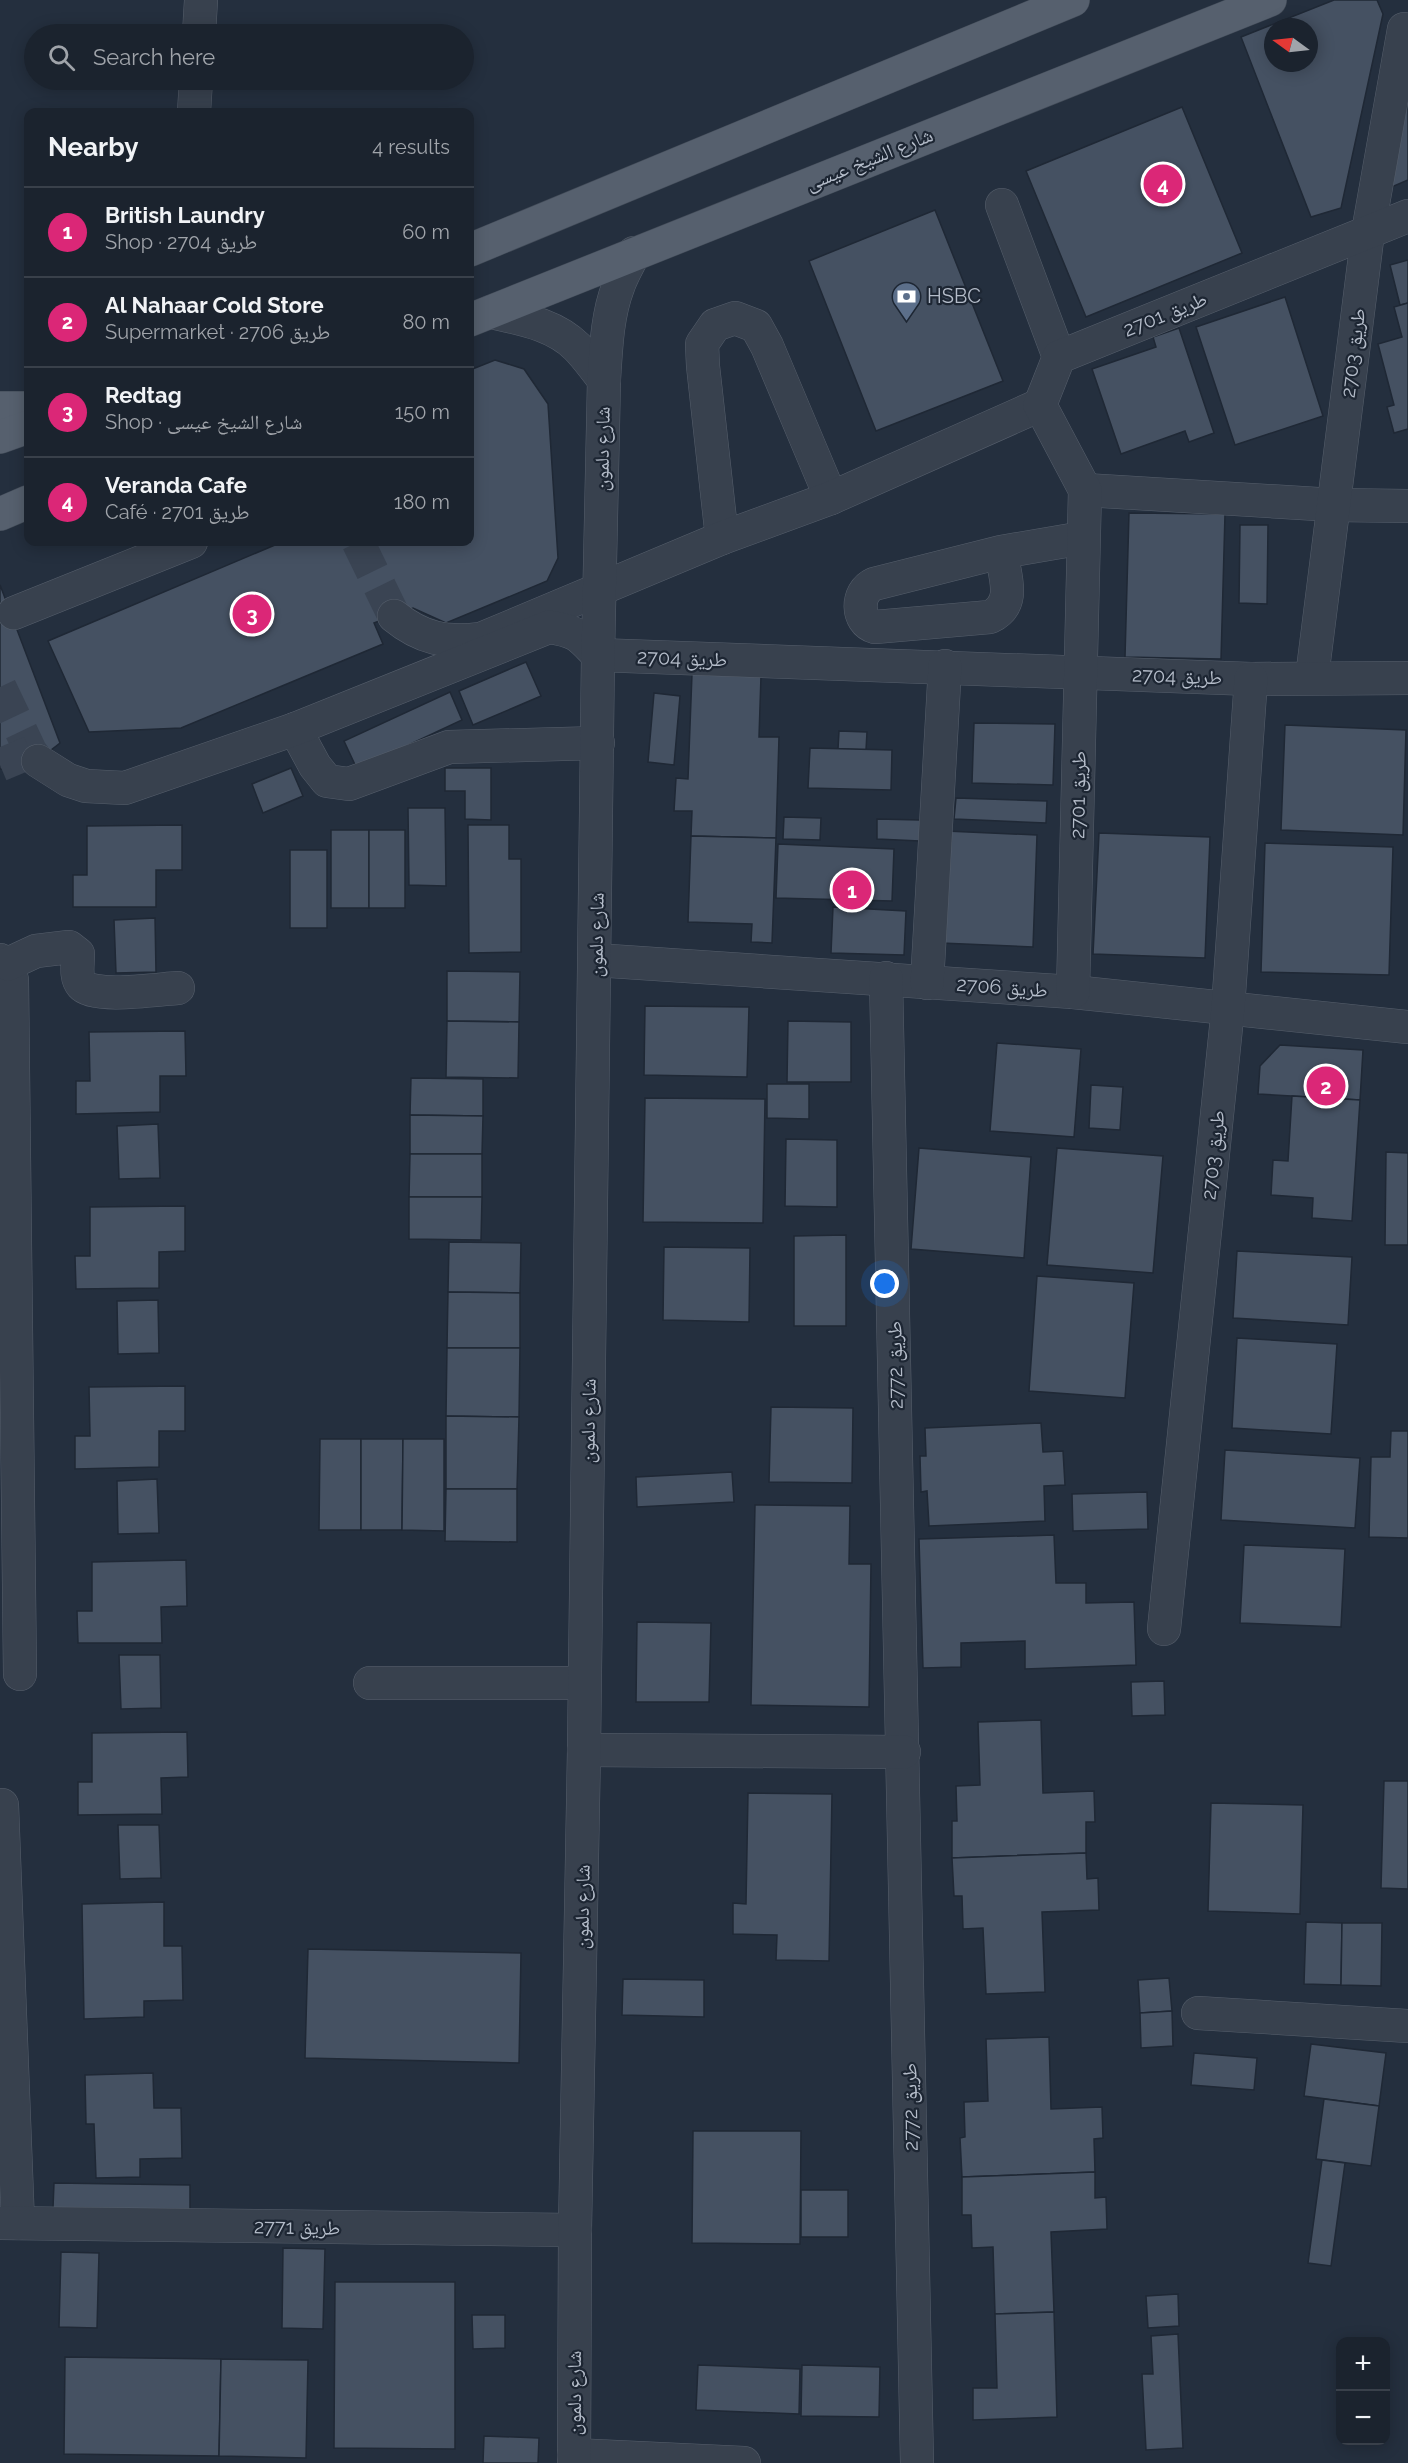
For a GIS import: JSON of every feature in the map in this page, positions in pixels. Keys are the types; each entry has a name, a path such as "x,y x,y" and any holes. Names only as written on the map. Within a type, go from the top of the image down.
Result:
{"main road":[{"path":"474,248 1073,0"},
{"name":"شارع الشيخ عيسى","path":"480,316 1270,0"},
{"path":"0,408 24,408"},
{"path":"0,437 24,429"},
{"path":"0,514 24,504"}],"street":[{"path":"200,24 201,0"},
{"name":"طريق 2703","path":"1312,678 1368,232 1404,29"},
{"path":"194,108 195,90"},
{"path":"394,616 409,628 428,636 454,642 481,639 722,538 831,498 1040,405 1059,357 1002,205"},
{"name":"طريق 2701","path":"1059,357 1408,216"},
{"name":"شارع دلمون","path":"574,2459 575,2230 585,1750 598,655 604,380 606,337 611,312 618,287 634,253"},
{"name":"شارع دلمون","path":"480,316 541,324 560,333 576,346 604,380"},
{"path":"722,538 702,344 715,325 735,318 756,327 767,346 831,498"},
{"path":"1040,405 1085,490 1334,505 1408,506"},
{"name":"طريق 2701","path":"1073,992 1085,490"},
{"path":"1001,552 1043,543 1083,538"},
{"path":"14,614 181,546"},
{"path":"38,761 68,780 87,786 125,788 295,729 549,627 569,630 581,635 598,655"},
{"name":"طريق 2704","path":"598,655 1251,679 1408,678"},
{"path":"927,982 945,666"},
{"name":"طريق 2703","path":"1164,1629 1228,1008 1251,679"},
{"path":"295,729 315,766 327,781 349,784 449,747 598,743"},
{"path":"20,1674 12,980 4,962 36,951 69,947 78,954 78,976 83,987 96,993 178,988"},
{"name":"طريق 2706","path":"595,960 1073,992 1408,1027"},
{"name":"طريق 2772","path":"886,978 904,1752 917,2463"},
{"path":"370,1683 584,1683"},
{"path":"585,1750 904,1752"},
{"name":"طريق 2771","path":"2,1805 9,2223 575,2230"},
{"path":"1198,2013 1408,2026"},
{"path":"574,2459 744,2463"}],"building":[{"path":"1334,0 1377,0 1383,14 1341,208 1311,217 1241,37 1264,28 1264,72 1318,72 1318,18 1289,18"},
{"path":"1408,88 1408,180 1387,189"},
{"path":"1182,107 1242,253 1086,317 1026,171"},
{"name":"HSBC","path":"935,210 1003,381 876,431 809,261"},
{"path":"1408,260 1408,303 1400,305 1390,265"},
{"path":"1285,297 1323,416 1235,445 1196,327"},
{"path":"1408,303 1408,429 1394,433 1387,407 1394,405 1378,344 1402,337 1394,307"},
{"path":"1179,328 1214,433 1189,442 1185,431 1121,454 1092,369 1156,347 1153,337"},
{"path":"495,360 524,369 548,404 558,558 547,581 446,623 413,608 374,623 383,644 181,728 89,732 48,641 273,546 474,546 474,368"},
{"path":"1129,513 1225,514 1221,659 1125,657"},
{"path":"1240,525 1268,525 1267,604 1239,603"},
{"path":"0,585 60,743 28,768 0,769"},
{"path":"526,662 541,696 473,725 459,691"},
{"path":"692,674 761,676 759,737 779,737 776,838 691,836 692,811 674,811 676,778 688,779"},
{"path":"450,692 462,720 357,769 344,741"},
{"path":"654,693 680,696 674,765 648,762"},
{"path":"974,723 1055,724 1053,785 972,783"},
{"path":"1285,725 1406,730 1403,835 1281,830"},
{"path":"839,731 867,732 866,750 838,749"},
{"path":"810,748 892,750 891,790 808,788"},
{"path":"291,768 303,796 263,813 252,784"},
{"path":"445,768 491,768 491,820 465,819 465,791 445,791"},
{"path":"956,798 1047,801 1046,823 954,819"},
{"path":"408,808 445,808 446,886 409,885"},
{"path":"784,817 821,818 820,840 783,839"},
{"path":"877,819 920,820 920,841 877,839"},
{"path":"182,825 182,870 156,870 156,907 73,907 73,875 87,875 87,826"},
{"path":"468,825 509,825 509,859 521,859 521,952 469,953"},
{"path":"331,830 369,830 369,908 331,908"},
{"path":"369,830 405,830 405,908 369,908"},
{"path":"946,831 1037,835 1033,947 941,943"},
{"path":"1099,833 1210,837 1205,958 1093,954"},
{"path":"691,836 776,838 772,943 751,942 752,924 688,922"},
{"path":"1265,843 1393,847 1389,975 1261,972"},
{"path":"778,844 894,849 892,901 776,898"},
{"path":"290,850 327,850 327,928 290,928"},
{"path":"833,907 906,911 904,955 831,953"},
{"path":"155,918 156,972 116,973 114,920"},
{"path":"447,971 520,972 519,1022 447,1021"},
{"path":"645,1006 749,1007 747,1077 644,1075"},
{"path":"447,1021 519,1022 518,1078 446,1077"},
{"path":"788,1021 851,1022 851,1082 787,1082"},
{"path":"185,1031 186,1076 160,1076 160,1112 76,1114 76,1081 90,1081 89,1032"},
{"path":"997,1043 1081,1049 1074,1137 990,1131"},
{"path":"1280,1045 1363,1050 1360,1100 1258,1094 1260,1066"},
{"path":"411,1078 483,1079 483,1116 410,1115"},
{"path":"767,1084 809,1084 809,1119 767,1118"},
{"path":"1091,1085 1123,1087 1120,1130 1089,1128"},
{"path":"1292,1096 1360,1100 1352,1221 1312,1218 1313,1198 1271,1195 1273,1160 1288,1161"},
{"path":"645,1098 765,1099 763,1223 643,1222"},
{"path":"410,1115 483,1116 482,1154 410,1154"},
{"path":"158,1124 160,1178 119,1179 117,1126"},
{"path":"786,1139 837,1140 837,1207 785,1206"},
{"path":"919,1148 1031,1157 1024,1258 911,1249"},
{"path":"1057,1148 1163,1156 1153,1273 1047,1265"},
{"path":"1386,1152 1408,1153 1408,1245 1385,1245"},
{"path":"410,1154 482,1154 482,1197 409,1197"},
{"path":"409,1197 482,1197 481,1240 409,1239"},
{"path":"185,1206 185,1251 159,1252 159,1288 76,1289 75,1256 90,1256 90,1207"},
{"path":"846,1235 846,1326 794,1326 794,1236"},
{"path":"449,1242 521,1243 520,1293 448,1292"},
{"path":"664,1247 750,1248 749,1322 663,1320"},
{"path":"1237,1251 1352,1257 1348,1325 1233,1318"},
{"path":"1037,1276 1134,1283 1125,1398 1029,1391"},
{"path":"448,1292 520,1293 520,1348 447,1348"},
{"path":"158,1300 159,1353 118,1354 117,1301"},
{"path":"1237,1338 1337,1344 1331,1434 1232,1428"},
{"path":"447,1348 520,1348 519,1417 446,1416"},
{"path":"185,1386 185,1431 159,1431 159,1467 75,1469 75,1436 90,1436 89,1387"},
{"path":"771,1407 853,1408 852,1483 769,1482"},
{"path":"446,1416 519,1417 517,1489 446,1489"},
{"path":"1041,1423 1043,1452 1063,1451 1065,1485 1044,1486 1045,1521 929,1526 927,1491 921,1492 920,1456 926,1456 925,1428"},
{"path":"1391,1431 1408,1431 1408,1538 1369,1537 1371,1457 1390,1457"},
{"path":"320,1439 361,1439 361,1530 319,1530"},
{"path":"361,1439 403,1439 402,1530 361,1530"},
{"path":"403,1439 444,1439 444,1531 402,1530"},
{"path":"1225,1450 1360,1458 1355,1528 1221,1520"},
{"path":"732,1472 734,1502 637,1507 636,1477"},
{"path":"157,1479 159,1533 118,1534 117,1481"},
{"path":"446,1489 517,1489 517,1542 445,1541"},
{"path":"1147,1492 1148,1529 1073,1531 1072,1494"},
{"path":"755,1505 850,1506 849,1564 871,1564 869,1707 751,1705"},
{"path":"1054,1535 1056,1583 1086,1583 1086,1603 1134,1602 1136,1665 1025,1669 1025,1641 961,1643 961,1667 923,1668 919,1539"},
{"path":"1244,1545 1345,1549 1341,1627 1240,1623"},
{"path":"186,1560 187,1606 161,1607 162,1643 78,1643 77,1611 92,1611 92,1562"},
{"path":"637,1622 711,1623 709,1702 636,1702"},
{"path":"119,1655 160,1655 161,1708 121,1709"},
{"path":"1164,1681 1165,1715 1132,1716 1131,1682"},
{"path":"1041,1720 1043,1793 1094,1791 1095,1822 1086,1822 1086,1853 952,1858 952,1821 957,1821 956,1786 980,1785 978,1722"},
{"path":"187,1732 188,1777 161,1778 162,1814 78,1815 78,1782 92,1782 92,1733"},
{"path":"1384,1781 1408,1781 1408,1889 1381,1888"},
{"path":"748,1793 832,1794 829,1961 776,1960 777,1935 733,1934 733,1903 746,1904"},
{"path":"1211,1803 1303,1805 1300,1914 1208,1911"},
{"path":"118,1825 159,1825 161,1878 120,1879"},
{"path":"1086,1853 1087,1879 1098,1878 1099,1910 1042,1912 1045,1992 986,1994 983,1928 963,1929 962,1896 954,1896 952,1858"},
{"path":"164,1902 164,1946 182,1946 183,2000 144,2001 144,2017 84,2019 82,1904"},
{"path":"1306,1922 1342,1923 1341,1985 1304,1984"},
{"path":"1342,1923 1382,1923 1381,1986 1341,1985"},
{"path":"308,1949 521,1953 519,2063 305,2058"},
{"path":"1169,1978 1172,2011 1140,2013 1138,1980"},
{"path":"623,1979 704,1980 704,2017 622,2015"},
{"path":"1172,2011 1173,2046 1141,2048 1140,2013"},
{"path":"1049,2037 1051,2109 1102,2107 1103,2138 1094,2139 1095,2172 962,2177 960,2138 965,2137 964,2102 988,2101 986,2039"},
{"path":"1311,2044 1386,2053 1379,2106 1304,2096"},
{"path":"1194,2053 1257,2058 1254,2090 1191,2085"},
{"path":"153,2073 154,2108 181,2108 182,2158 140,2159 140,2177 96,2178 94,2124 86,2124 85,2075"},
{"path":"1324,2099 1379,2106 1371,2166 1316,2159"},
{"path":"693,2131 801,2131 800,2244 692,2243"},
{"path":"1322,2160 1345,2163 1331,2266 1308,2263"},
{"path":"1095,2172 1095,2198 1106,2197 1107,2229 1051,2232 1054,2312 995,2314 993,2247 972,2248 971,2215 962,2215 962,2177"},
{"path":"54,2183 190,2185 190,2210 53,2208"},
{"path":"801,2190 848,2190 848,2237 801,2237"},
{"path":"283,2248 325,2249 323,2329 282,2328"},
{"path":"61,2252 99,2253 97,2328 59,2327"},
{"path":"335,2282 455,2282 455,2449 334,2448"},
{"path":"1178,2294 1179,2326 1148,2328 1146,2296"},
{"path":"1054,2312 1057,2417 973,2420 973,2388 997,2388 995,2314"},
{"path":"472,2315 505,2315 505,2348 473,2349"},
{"path":"1178,2334 1183,2448 1146,2450 1142,2374 1153,2374 1151,2336"},
{"path":"65,2357 221,2359 219,2456 64,2454"},
{"path":"221,2359 308,2360 306,2458 219,2456"},
{"path":"698,2365 800,2369 799,2414 696,2410"},
{"path":"802,2365 880,2367 879,2417 801,2416"},
{"path":"484,2436 539,2438 538,2463 483,2463"}],"tunnel":[{"path":"360,546 394,616"},
{"path":"0,687 31,752 38,761"},
{"path":"0,765 31,752"}],"place":[{"name":"Veranda Cafe","path":"1163,184"},
{"name":"HSBC","path":"906,322"},
{"name":"Redtag","path":"252,614"},
{"name":"British Laundry","path":"852,890"},
{"name":"Al Nahaar Cold Store","path":"1326,1086"}]}
